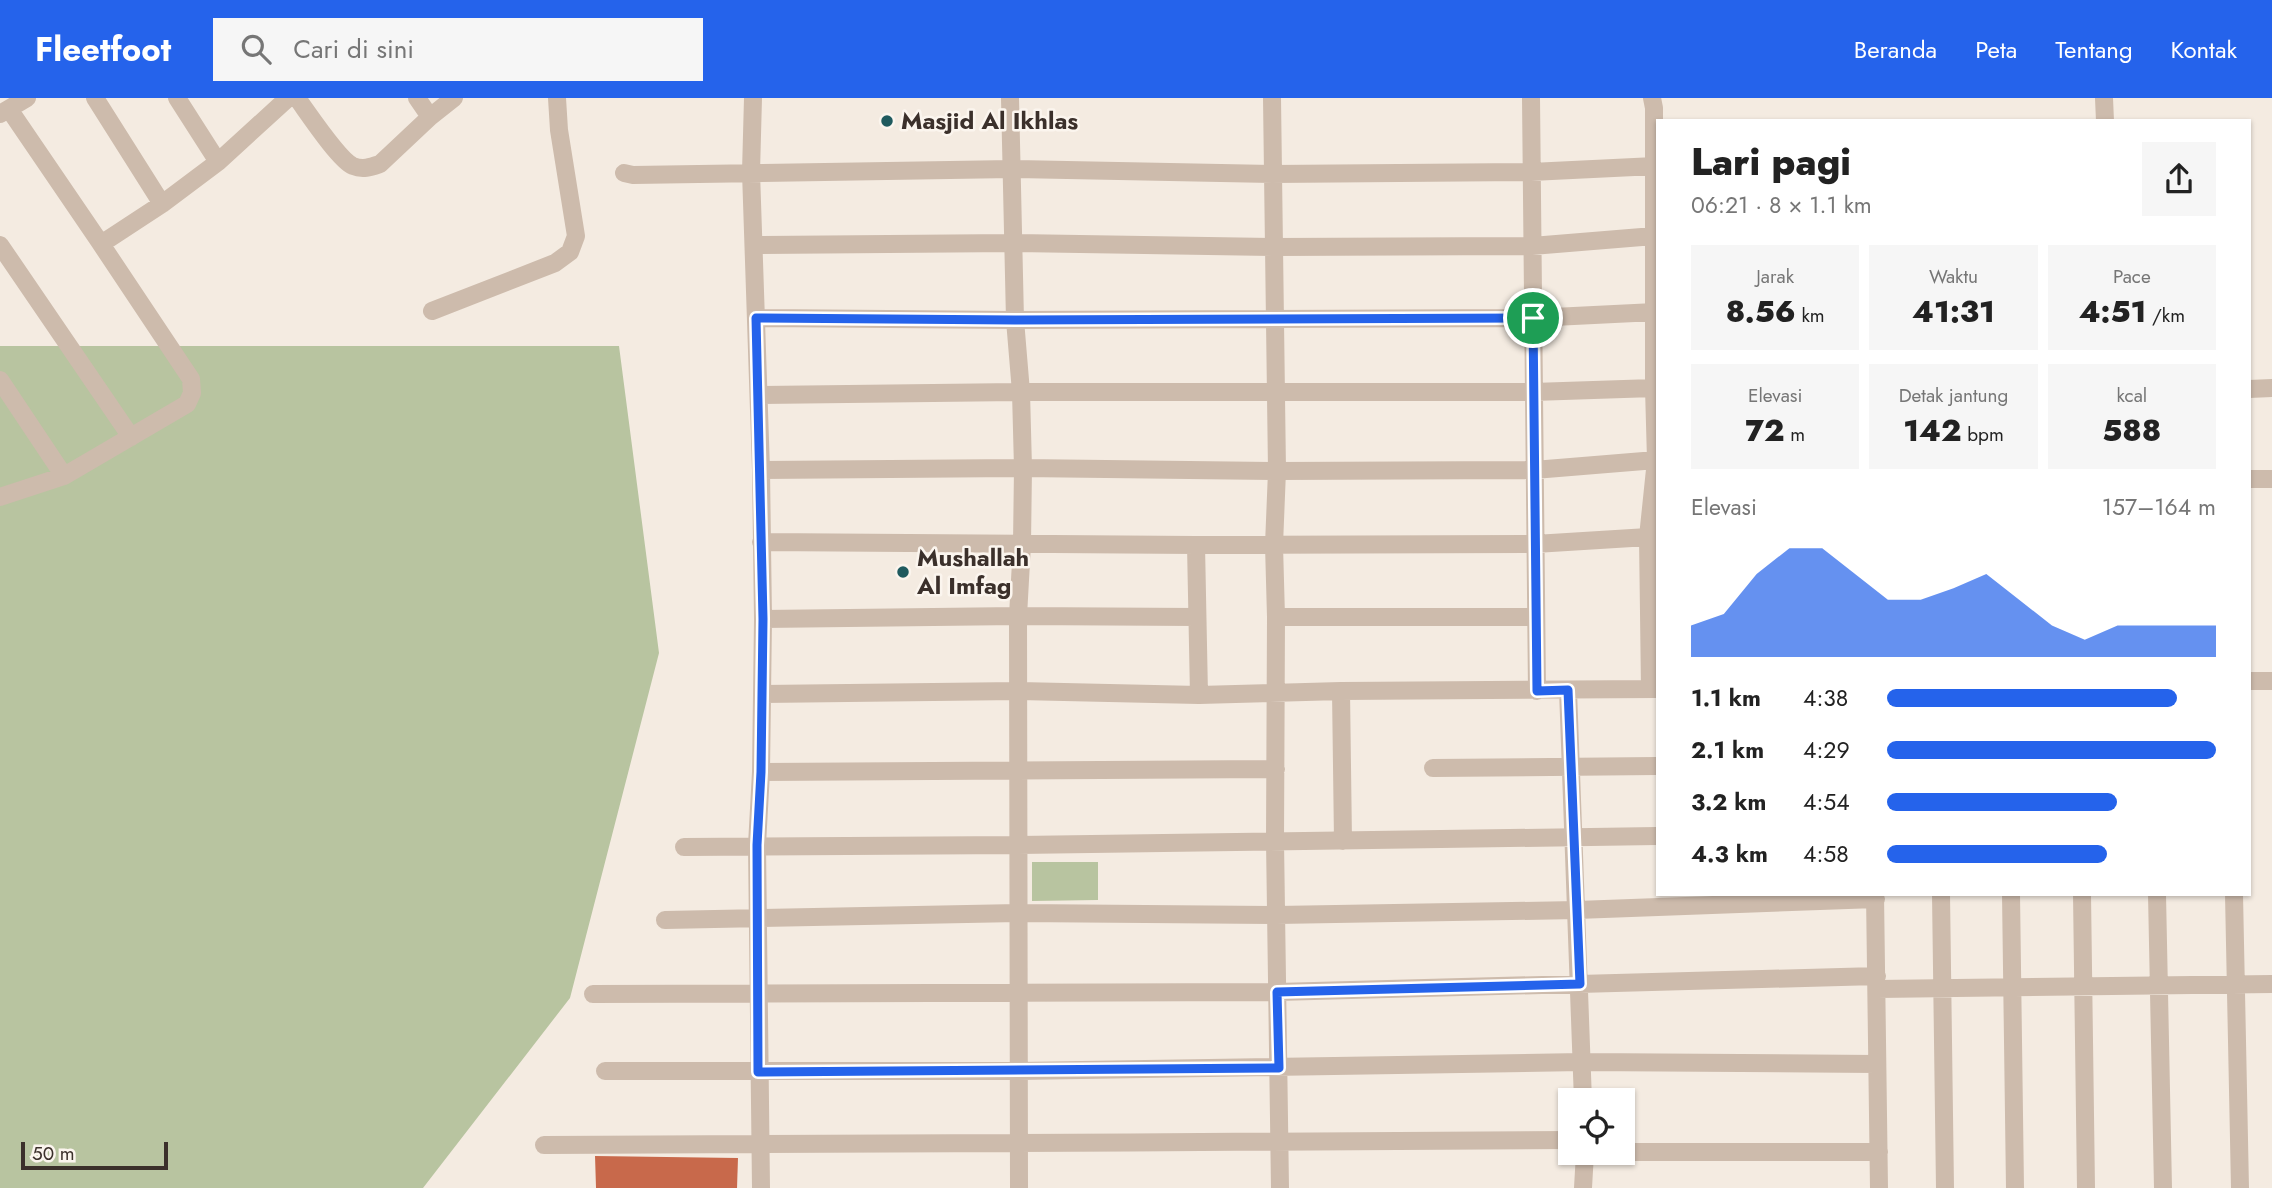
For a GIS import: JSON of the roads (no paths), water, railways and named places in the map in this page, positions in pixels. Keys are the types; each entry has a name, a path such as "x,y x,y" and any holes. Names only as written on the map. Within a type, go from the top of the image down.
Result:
{"street":[{"path":"0,497 64,476 187,404 193,386 191,379 101,244 5,111 27,98"},
{"path":"95,98 162,204"},
{"path":"177,98 218,162"},
{"path":"101,244 162,204 218,162 288,98"},
{"path":"297,98 346,161 360,168 380,164 454,98"},
{"path":"417,98 430,117"},
{"path":"432,311 555,263 570,253 576,236 559,130 557,98"},
{"path":"753,98 751,172 763,619 757,845 761,1188"},
{"path":"1010,98 1015,320 1021,392 1023,468 1018,616 1019,1188"},
{"path":"1272,98 1277,471 1274,545 1275,841 1280,1188"},
{"path":"1531,98 1537,691"},
{"path":"763,694 1019,691 1199,695 1340,691 1654,689 1648,537 1656,460 1655,166 1652,98"},
{"path":"2104,98 2105,119"},
{"path":"624,173 1013,169 1272,174 1531,172 1655,166"},
{"path":"754,245 1014,243 1274,247 1532,246 1654,236"},
{"path":"0,245 131,437"},
{"path":"756,318 1533,318 1655,312"},
{"path":"0,380 64,476"},
{"path":"758,395 1534,392 1654,388"},
{"path":"2251,389 2272,388"},
{"path":"761,470 1534,470 1656,460"},
{"path":"2251,479 2272,479"},
{"path":"761,542 1535,544 1648,537"},
{"path":"1196,545 1199,695"},
{"path":"763,619 1197,617"},
{"path":"1276,617 1536,617"},
{"path":"2251,681 2272,681"},
{"path":"1568,690 1583,1088"},
{"path":"1340,691 1343,841"},
{"path":"1433,768 1656,766"},
{"path":"761,772 1276,769"},
{"path":"684,847 1656,836"},
{"path":"1941,896 1945,1188"},
{"path":"2011,896 2015,1188"},
{"path":"2082,896 2086,1188"},
{"path":"2157,896 2163,1188"},
{"path":"2234,896 2240,1188"},
{"path":"665,920 1019,913 1277,915 1577,910 1875,897 1879,1188"},
{"path":"593,995 1018,991 1277,992 1580,984 1877,983 1942,988 2272,984"},
{"path":"605,1071 1018,1071 1582,1062 1877,1064"},
{"path":"544,1145 1558,1140"},
{"path":"1635,1152 1879,1152"},
{"path":"1583,1188 1584,1165"}],"place":[{"name":"Masjid Al Ikhlas","path":"887,121"},
{"name":"Mushallah Al Imfag","path":"903,572"}]}
